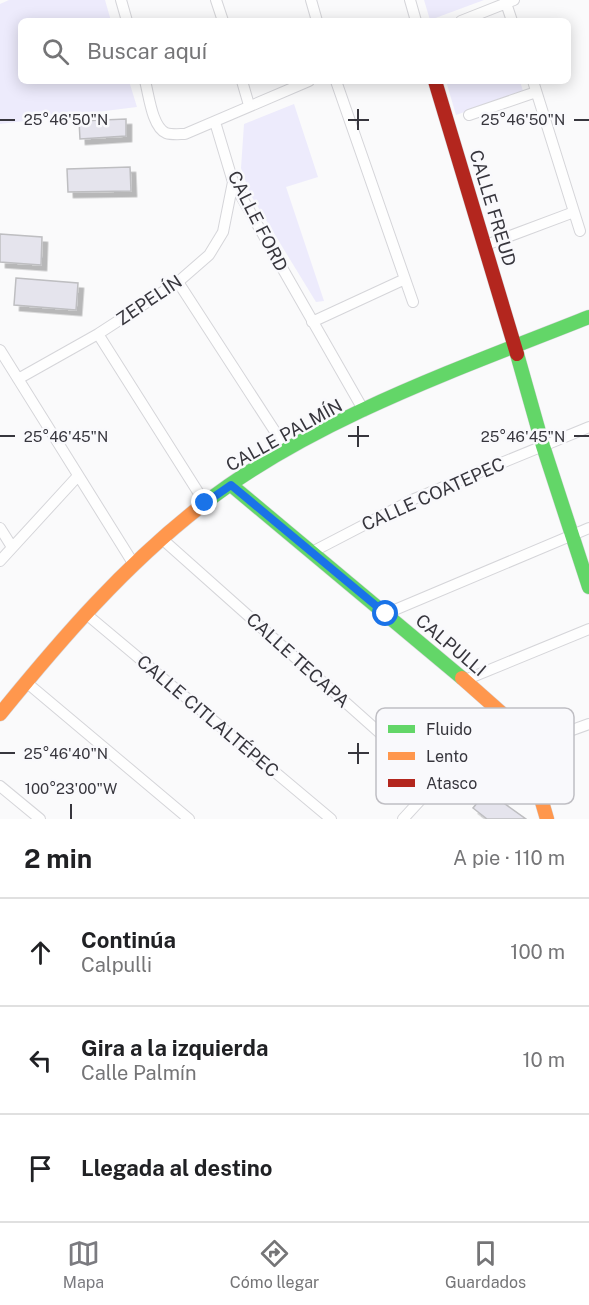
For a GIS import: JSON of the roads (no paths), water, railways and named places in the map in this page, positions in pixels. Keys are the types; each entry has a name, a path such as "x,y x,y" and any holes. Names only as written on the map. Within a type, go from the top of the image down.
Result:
{"street":[{"path":"121,0 126,18"},
{"path":"216,0 222,18"},
{"path":"311,0 316,18"},
{"path":"410,0 415,18"},
{"path":"468,18 508,1 511,18"},
{"path":"146,84 157,122 166,133 185,134 302,84"},
{"path":"243,84 249,105"},
{"path":"337,84 413,302"},
{"name":"CALLE FREUD","path":"436,84 516,346 543,446 589,587"},
{"path":"533,84 580,231"},
{"path":"469,116 536,92"},
{"name":"CALLE FORD","path":"216,122 233,182 364,411"},
{"name":"ZEPELÍN","path":"18,379 98,334 178,282 216,246 227,217 233,182"},
{"path":"486,245 574,212"},
{"path":"312,322 405,279"},
{"path":"178,282 287,450"},
{"name":"CALLE PALMÍN","path":"0,714 85,613 133,563 160,538 231,485 287,450 364,411 589,317"},
{"path":"98,334 205,503"},
{"path":"0,350 77,477 133,563"},
{"name":"CALLE COATEPEC","path":"312,552 414,499 589,427"},
{"path":"0,561 77,477"},
{"name":"CALPULLI","path":"231,485 496,708"},
{"path":"0,528 12,547"},
{"path":"386,614 589,528"},
{"name":"CALLE TECAPA","path":"160,538 376,730"},
{"name":"CALLE CITLALTÉPEC","path":"85,613 331,819"},
{"path":"465,680 589,629"},
{"path":"26,682 189,819"},
{"path":"574,729 589,724"},
{"path":"0,786 40,819"},
{"path":"403,819 417,804"},
{"name":"CALPULLI","path":"543,804 547,819"}]}
